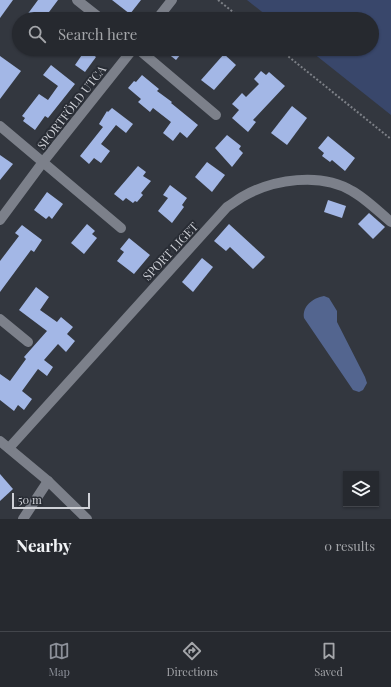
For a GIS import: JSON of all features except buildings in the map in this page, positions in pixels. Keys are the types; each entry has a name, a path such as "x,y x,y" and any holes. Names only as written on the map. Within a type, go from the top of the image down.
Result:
{"street":[{"path":"77,0 92,12"},
{"path":"163,12 172,0"},
{"name":"SPORTFÖLD UTCA","path":"0,220 127,56"},
{"path":"146,56 216,114"},
{"name":"SPORTFÖLD UTCA","path":"0,126 121,228"},
{"name":"SPORT LIGET","path":"9,448 227,207 242,197 261,188 285,182 318,179 337,184 353,191 391,222"},
{"path":"0,319 28,342"},
{"path":"0,441 48,481 87,519"},
{"path":"23,519 48,481"}],"path":[{"path":"218,0 233,12"},
{"path":"288,56 391,139"}],"shaded area":[{"path":"247,0 391,0 391,115 317,56 379,56 379,12 262,12"},
{"path":"324,296 329,298 337,311 337,322 365,377 367,383 363,390 359,392 353,390 304,318 305,310 309,303"}]}
